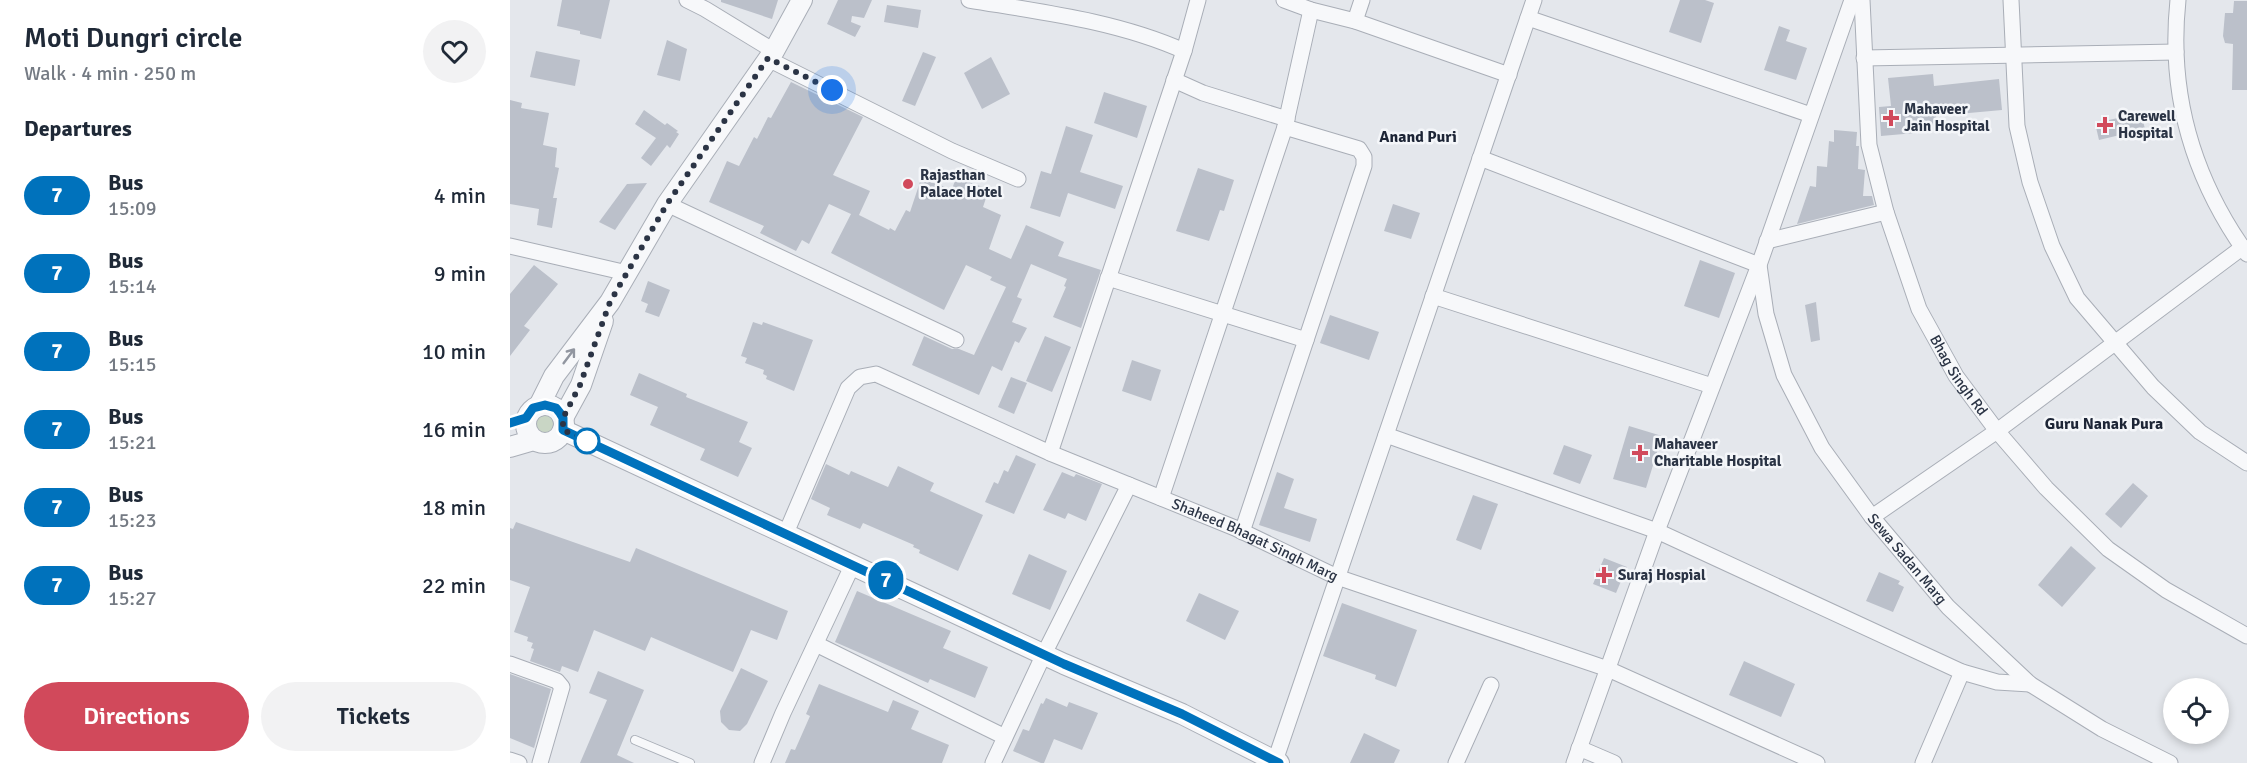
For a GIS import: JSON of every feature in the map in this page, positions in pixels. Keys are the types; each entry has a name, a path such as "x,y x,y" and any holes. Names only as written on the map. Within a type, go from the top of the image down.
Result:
{"street":[{"path":"687,0 705,9 771,55 952,151 1018,179"},
{"path":"518,448 526,431 525,415 610,302 667,204 771,55 802,0"},
{"path":"969,0 1104,25 1184,51"},
{"path":"1050,453 1184,51 1198,0"},
{"path":"1284,0 1311,10 1355,21 1509,75"},
{"path":"1355,21 1362,0"},
{"path":"525,415 551,406 556,408 563,424 1044,654 1182,714 1277,762 1534,0"},
{"path":"1614,763 1577,756 1657,531 1767,241 1852,0"},
{"name":"Bhag Singh Rd","path":"1862,0 1869,145 1886,212 1919,309 1956,376 1997,431 2046,488 2108,549 2166,590 2247,636"},
{"path":"2011,0 2017,126 2030,182 2052,246 2077,298 2153,387 2200,432 2247,463"},
{"path":"1872,517 1997,431 2245,250 2220,212 2202,176 2186,128 2177,84 2175,30 2178,0"},
{"path":"1161,498 1286,123 1311,10"},
{"path":"1528,18 1811,115"},
{"path":"1864,58 2176,52"},
{"path":"1174,80 1203,93 1359,149 1364,157 1364,166 1242,532"},
{"path":"1480,158 1758,265"},
{"path":"667,204 956,340"},
{"path":"1767,241 1886,212"},
{"path":"510,246 627,273"},
{"name":"Sewa Sadan Marg","path":"1758,265 1766,314 1784,375 1822,448 1872,517 1948,607 2030,684 2102,729 2170,763"},
{"path":"1108,278 1306,340"},
{"path":"1433,296 1712,386"},
{"path":"518,448 557,440 610,302"},
{"name":"Shaheed Bhagat Singh Marg","path":"786,532 849,388 860,377 876,374 1050,453 1242,532 1338,577 1608,669 1816,763"},
{"path":"1386,435 1657,531 1962,672 1997,682 2030,684"},
{"path":"993,763 1044,654 1129,485"},
{"path":"762,763 853,564"},
{"path":"816,644 1005,737"},
{"path":"510,664 557,681 562,687 540,763"},
{"path":"1923,763 1962,672"},
{"path":"1456,763 1491,685"},
{"path":"510,760 519,763"}],"lane":[{"path":"635,740 690,763"}],"green space":[{"path":"545,412 550,413 556,419 556,429 550,435 545,436 540,435 534,429 533,424 534,419 540,413"}],"building":[{"path":"562,0 610,0 601,39 557,26"},
{"path":"721,0 778,0 772,19 721,2"},
{"path":"838,0 872,0 864,18 852,16 851,22 861,26 855,37 827,24"},
{"path":"1680,0 1705,0 1714,3 1701,43 1669,32"},
{"path":"2234,1 2247,1 2247,90 2232,90 2233,44 2225,43 2223,36 2225,13 2233,13"},
{"path":"887,5 921,10 918,28 884,22"},
{"path":"1779,26 1790,30 1786,41 1807,48 1796,80 1764,70"},
{"path":"667,40 687,49 680,81 657,75"},
{"path":"536,51 580,60 575,86 530,77"},
{"path":"923,52 936,57 915,106 902,101"},
{"path":"991,57 1010,94 982,109 964,73"},
{"path":"1933,74 1934,86 1999,79 2002,110 1936,116 1938,131 1881,136 1879,107 1891,106 1888,78"},
{"path":"791,82 863,117 833,175 870,191 859,215 895,231 906,210 910,212 921,179 952,189 956,178 989,189 983,207 1001,215 989,249 1011,259 1026,225 1064,242 1058,256 1101,270 1081,328 1053,317 1066,287 1064,286 1067,279 1031,264 1017,297 1022,299 1012,322 1027,328 1019,343 1015,341 1002,371 992,366 979,395 912,365 924,336 952,349 959,349 974,355 1006,287 990,280 992,277 966,265 944,310 831,253 851,214 829,204 809,244 802,240 796,251 760,233 764,226 709,202 727,161 739,166 754,137 757,139 768,117 771,118"},
{"path":"1104,92 1147,106 1137,138 1094,123"},
{"path":"510,100 522,103 521,108 549,113 543,145 557,148 555,167 559,168 553,198 557,198 552,228 537,225 539,209 510,204"},
{"path":"644,110 665,125 667,123 679,134 670,148 667,145 651,166 641,158 656,138 635,124"},
{"path":"2141,113 2145,129 2099,140 2095,123"},
{"path":"1066,126 1093,135 1080,172 1123,186 1115,209 1068,193 1060,217 1030,208 1041,171 1051,174"},
{"path":"1834,130 1857,132 1858,169 1865,170 1863,196 1872,196 1874,205 1797,224 1810,186 1816,187 1817,166 1827,167 1829,141 1834,142"},
{"path":"1198,168 1234,180 1224,211 1220,210 1209,241 1176,231"},
{"path":"647,183 615,230 599,222 627,184"},
{"path":"1393,204 1420,213 1411,239 1384,231"},
{"path":"1700,260 1735,273 1719,318 1684,306"},
{"path":"534,265 558,284 524,326 530,330 510,356 510,294"},
{"path":"648,281 670,290 659,317 645,312 648,304 641,301"},
{"path":"1816,302 1820,340 1811,342 1805,305"},
{"path":"1330,315 1379,332 1369,360 1320,343"},
{"path":"753,322 762,325 763,322 813,340 794,391 766,379 767,376 763,374 764,370 745,363 747,358 741,356"},
{"path":"1045,336 1071,347 1052,392 1026,381"},
{"path":"1132,360 1161,370 1151,401 1122,391"},
{"path":"639,373 687,394 686,397 748,422 739,442 752,448 738,477 700,460 705,449 650,425 658,407 630,395"},
{"path":"1011,377 1027,383 1014,414 998,407"},
{"path":"1629,426 1662,436 1646,488 1613,479"},
{"path":"1564,445 1592,455 1580,484 1553,474"},
{"path":"1016,455 1036,464 1014,514 985,502 994,482 998,484 1004,470 1008,472"},
{"path":"826,464 849,475 851,471 888,487 898,466 934,483 930,491 983,515 958,571 919,553 920,550 913,547 914,545 863,523 860,529 827,515 830,508 811,499"},
{"path":"1062,472 1074,477 1076,474 1102,484 1086,521 1068,513 1065,519 1043,510"},
{"path":"1277,472 1294,479 1284,508 1317,519 1310,542 1259,525"},
{"path":"2133,483 2148,496 2121,528 2105,514"},
{"path":"1473,495 1498,504 1481,550 1456,540"},
{"path":"516,522 630,562 636,548 788,611 777,640 751,630 733,672 651,637 645,651 594,630 578,672 562,666 560,672 530,661 534,649 531,648 533,643 527,641 528,637 514,632 530,587 510,580 510,528 513,529"},
{"path":"2071,546 2096,568 2062,607 2038,585"},
{"path":"1029,554 1067,571 1050,610 1012,594"},
{"path":"1604,558 1627,567 1616,593 1593,584"},
{"path":"1879,572 1900,581 1898,584 1904,587 1893,612 1866,601"},
{"path":"857,591 951,631 943,648 988,667 975,698 930,679 928,683 835,642"},
{"path":"1199,593 1239,611 1225,640 1186,621"},
{"path":"1342,603 1417,630 1396,687 1375,679 1376,675 1323,656"},
{"path":"1744,661 1795,684 1781,717 1729,695"},
{"path":"741,668 768,681 747,724 740,731 729,730 721,722 720,711"},
{"path":"598,671 644,690 617,755 634,763 580,763 607,700 589,693"},
{"path":"510,674 551,689 534,748 510,738"},
{"path":"819,684 888,712 893,700 919,711 911,729 949,745 942,763 785,763 791,749 795,750 810,716 806,714"},
{"path":"1046,698 1067,707 1069,702 1098,713 1082,750 1054,739 1044,763 1041,763 1013,751 1023,729 1029,731 1041,703 1043,704"},
{"path":"1364,733 1400,750 1394,763 1350,763"}],"bus line":[{"name":"7","path":"510,423 526,418 533,408 539,406 556,408 563,418 563,430 1064,664 1182,714 1279,763"}],"place":[{"name":"Mahaveer Jain Hospital","path":"1891,118"},
{"name":"Carewell Hospital","path":"2105,125"},
{"name":"Rajasthan Palace Hotel","path":"908,184"},
{"name":"Mahaveer Charitable Hospital","path":"1640,453"},
{"name":"Suraj Hospial","path":"1604,575"}],"district":[{"name":"Anand Puri","path":"1418,137"},
{"name":"Guru Nanak Pura","path":"2104,424"}],"route":[{"path":"587,441 563,430 563,418 580,385 610,302 667,204 768,58 832,90"}]}
